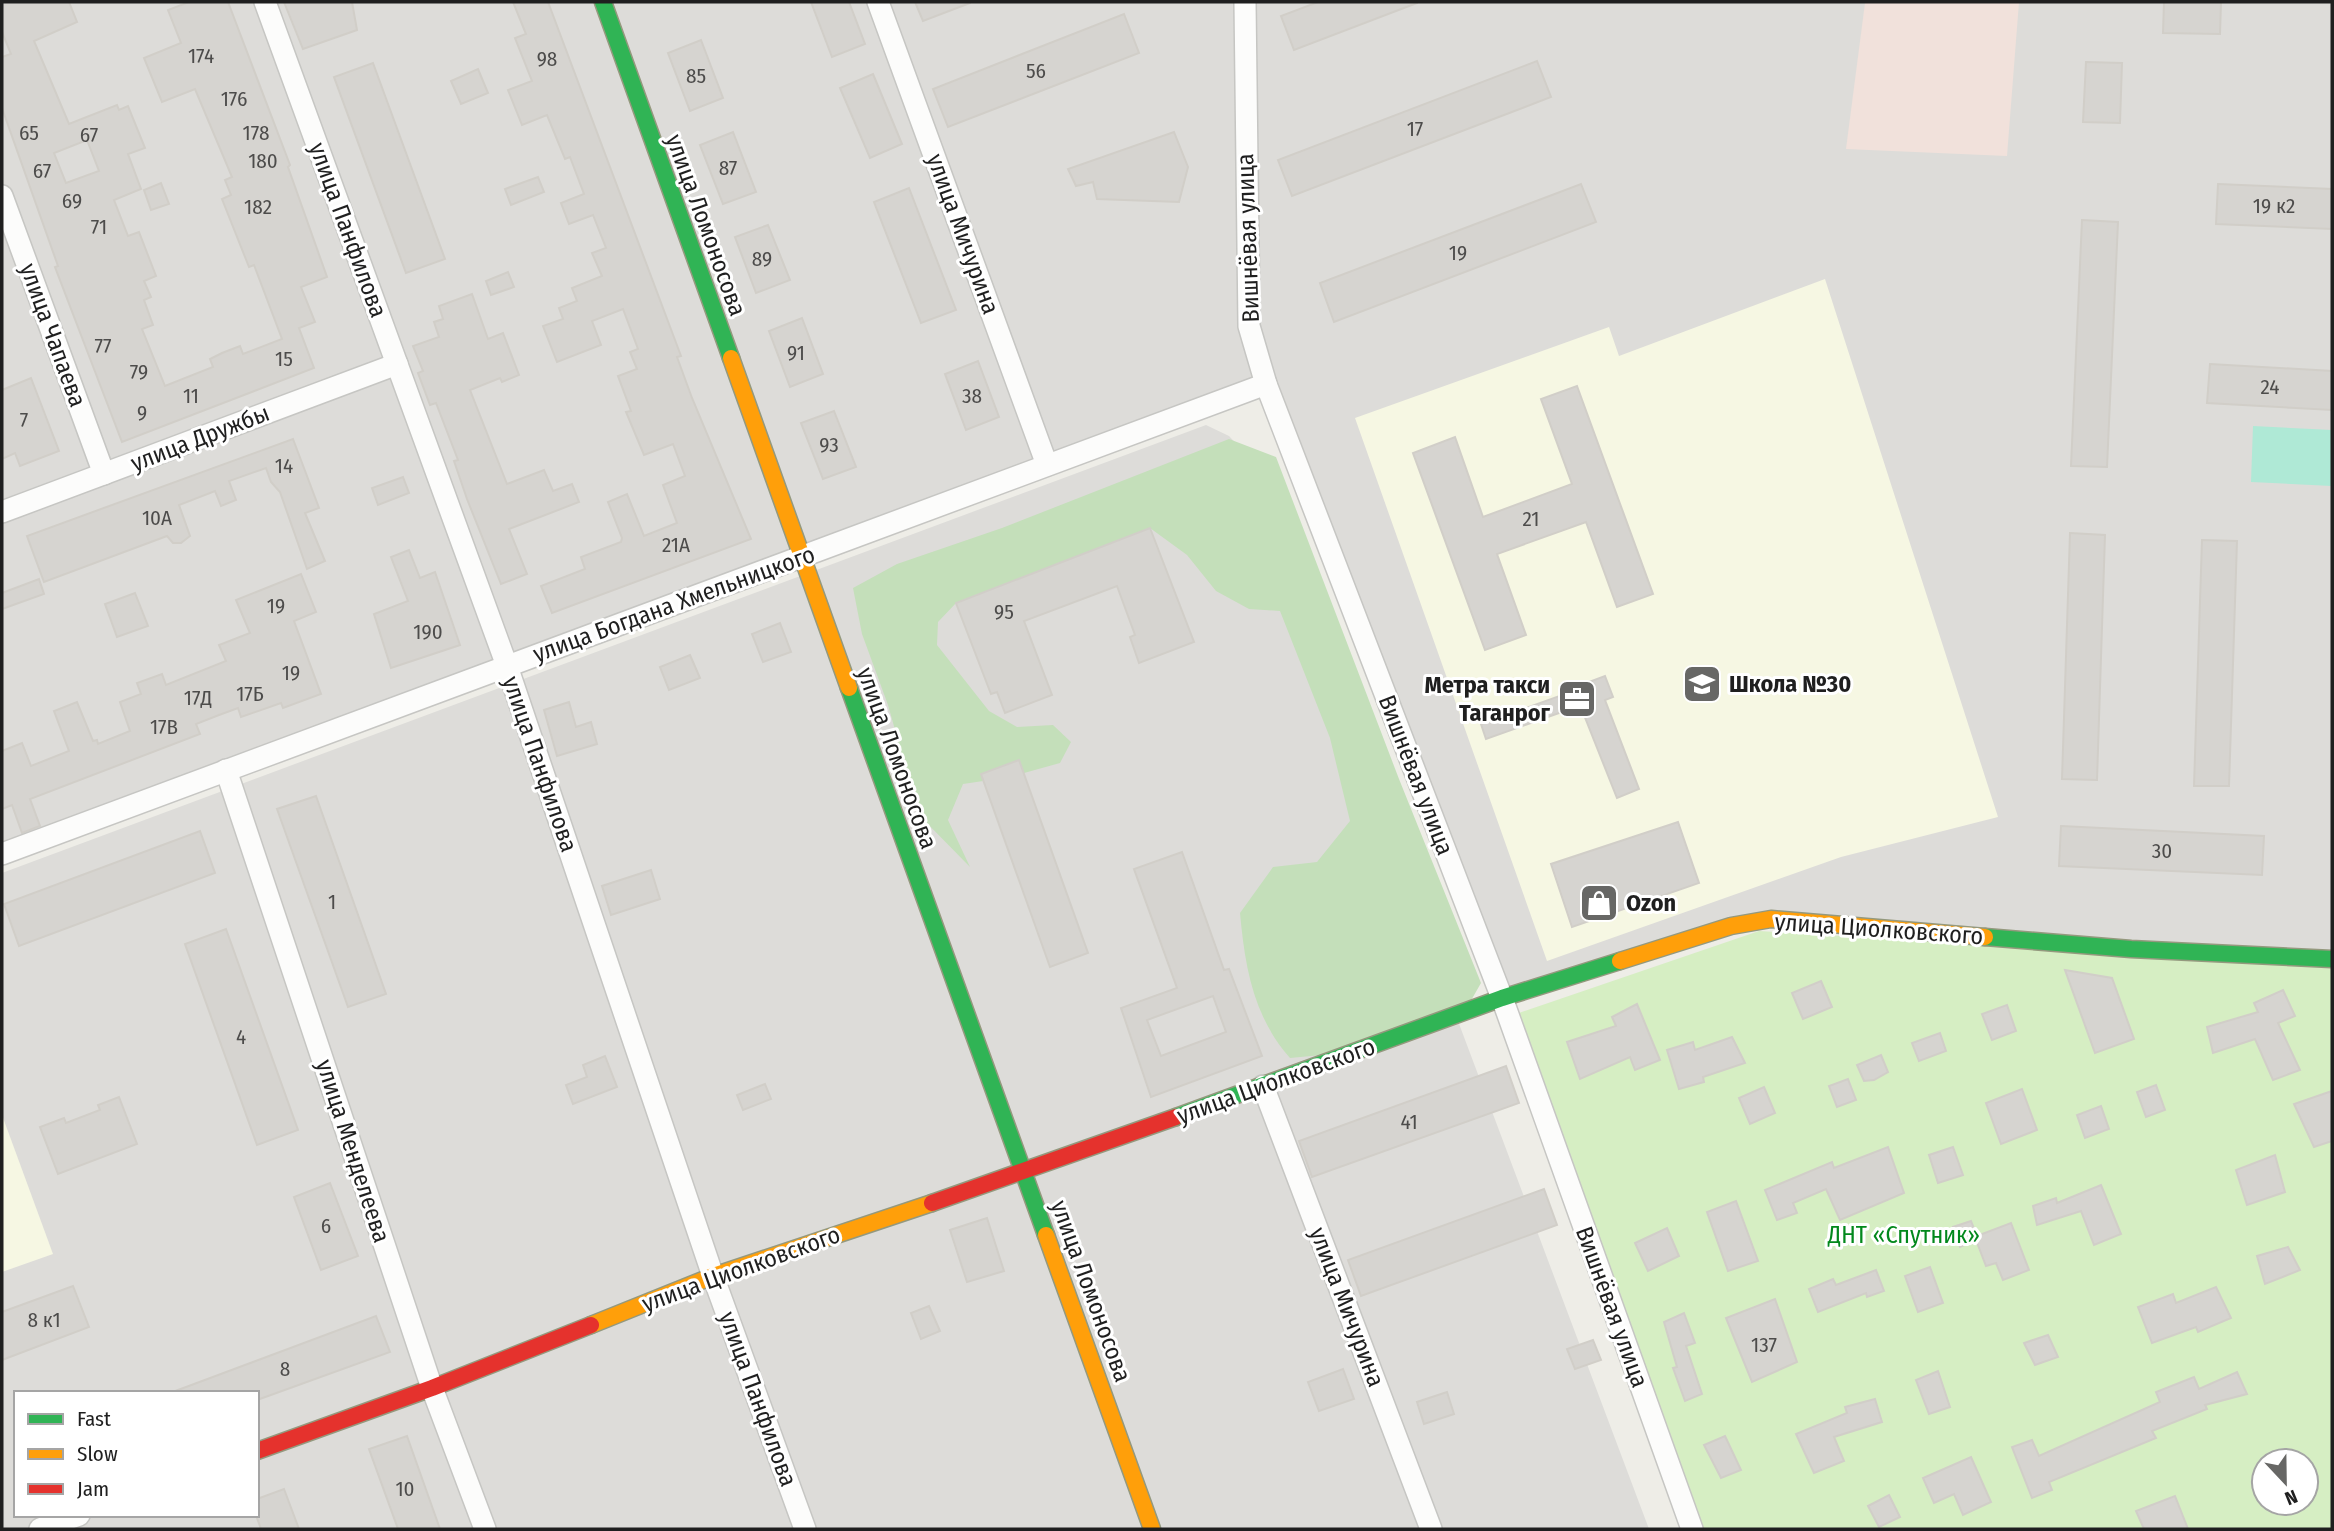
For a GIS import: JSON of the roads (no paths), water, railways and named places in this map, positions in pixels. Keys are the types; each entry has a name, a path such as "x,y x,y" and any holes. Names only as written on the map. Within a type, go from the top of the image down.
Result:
{"street":[{"name":"улица Панфилова","path":"265,2 507,666 712,1276 805,1529"},
{"name":"улица Ломоносова","path":"603,2 800,557 1152,1529"},
{"name":"улица Мичурина","path":"878,2 1047,466"},
{"name":"Вишнёвая улица","path":"1245,2 1249,327 1266,384 1502,998 1692,1529"},
{"name":"улица Чапаева","path":"2,196 104,474"},
{"name":"улица Дружбы","path":"2,512 397,364"},
{"name":"улица Богдана Хмельницкого","path":"2,854 1266,384"},
{"name":"улица Менделеева","path":"226,771 432,1388 485,1529"},
{"name":"улица Циолковского","path":"259,1450 432,1388 712,1276 1024,1172 1502,998 1731,926 1771,919 2131,949 2332,959"},
{"name":"улица Мичурина","path":"1263,1086 1431,1529"},
{"path":"40,1529 73,1517"}],"place":[{"name":"Школа №30","path":"1702,684"},
{"name":"Метра такси Таганрог","path":"1577,699"},
{"name":"Ozon","path":"1599,903"}],"park label":[{"name":"ДНТ «Спутник»","path":"1904,1235"}]}
